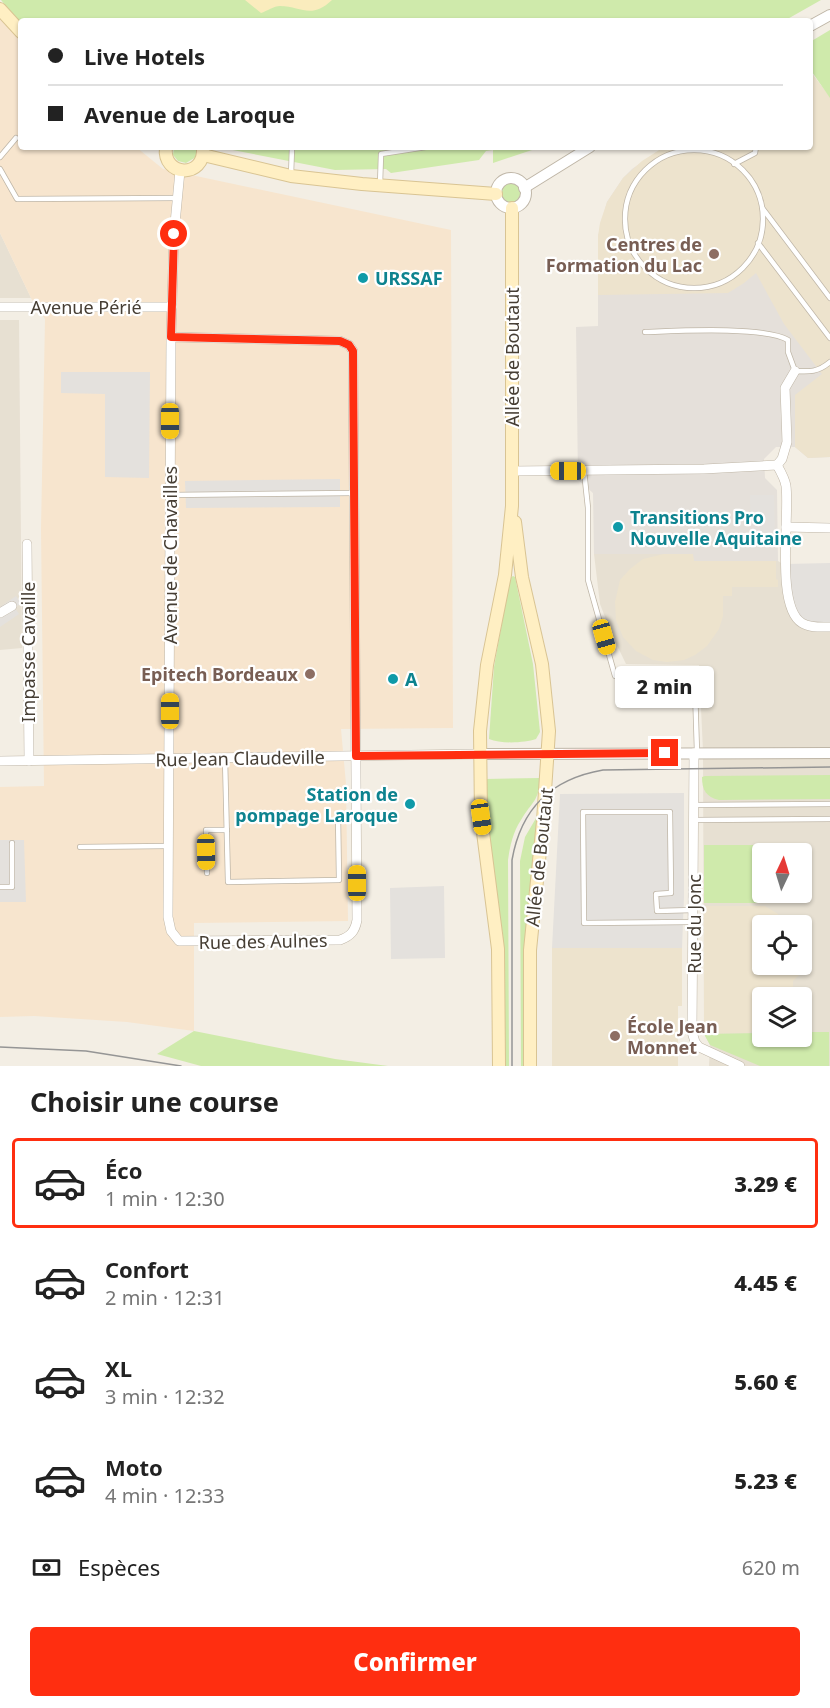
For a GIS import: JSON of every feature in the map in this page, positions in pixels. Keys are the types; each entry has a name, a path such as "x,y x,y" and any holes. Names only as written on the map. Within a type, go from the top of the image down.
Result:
{"main road":[{"path":"0,9 18,29"},
{"path":"166,150 166,159 180,171 195,168 203,151 291,176 496,194"},
{"name":"Allée de Boutaut","path":"499,1066 498,949 481,817 480,727 487,665 505,575 512,506 512,208"},
{"name":"Allée de Boutaut","path":"512,506 522,577 542,664 549,730 530,950 530,1066"}],"street":[{"path":"813,24 830,15"},
{"path":"524,188 585,150"},
{"name":"Avenue de Chavailles","path":"170,759 171,337 180,171"},
{"path":"507,178 518,179 524,188 525,200 519,206 512,208 500,204 496,194 500,183 507,178"},
{"name":"Avenue Périé","path":"0,308 172,307"},
{"name":"Rue des Aulnes","path":"170,759 167,846 168,917 171,931 179,941 194,943 340,940 350,936 357,920 353,351 349,345 340,341 171,337"},
{"path":"512,471 777,465 783,459 787,442 785,388 795,371"},
{"path":"777,465 786,488 788,595 797,618 803,624 813,627 830,627"},
{"path":"786,527 830,528"},
{"name":"Impasse Cavaille","path":"27,544 29,761"},
{"path":"0,613 12,606"},
{"name":"Rue du Jonc","path":"696,753 692,1032 699,1047 740,1066"},
{"path":"480,754 830,753"},
{"name":"Rue Jean Claudeville","path":"0,761 480,754"}],"lane":[{"path":"0,157 16,138"},
{"path":"291,176 292,150"},
{"path":"380,185 381,154 407,150"},
{"path":"734,164 755,153 756,150"},
{"path":"681,152 716,154 734,164 750,180 761,207 762,227 758,243 750,259 736,274 716,284 695,288 669,284 651,273 637,258 627,237 626,207 630,193 642,174 658,160 681,152"},
{"path":"0,169 17,199 177,198"},
{"path":"761,207 830,298"},
{"path":"758,243 830,338"},
{"path":"645,332 732,331 782,336 788,340 788,352 795,371 820,371 830,362"},
{"path":"584,471 588,508 588,580 615,676 683,682 695,689 696,753"},
{"path":"170,495 354,494"},
{"path":"225,758 228,882 339,880 338,815 357,815"},
{"path":"694,805 830,804"},
{"path":"694,910 657,910 656,894 671,893 670,812 583,812 584,922 694,922"},
{"path":"694,820 830,819"},
{"path":"207,873 206,830 227,830"},
{"path":"0,887 12,886 12,843"},
{"path":"80,847 167,846"}],"shaded area":[{"path":"0,14 18,35 18,150 140,150 163,169 451,230 453,728 341,729 346,784 348,921 194,923 194,1031 127,1022 34,1016 0,1017 0,787 44,786 41,529 45,319 31,298 0,233"},
{"path":"813,75 830,98 830,457 808,458 795,447 776,447 764,459 765,478 777,490 778,561 693,561 693,554 594,554 593,493 578,480 576,327 598,326 598,236 607,202 632,169 660,150 813,150"},
{"name":"Centres de Formation du Lac","path":"813,75 830,97 830,457 808,458 795,447 795,395 822,374 784,324 756,273 728,293 598,295 600,223 607,202 623,178 642,161 659,150 813,150"},
{"path":"0,233 31,298 0,298"},
{"path":"0,320 19,320 22,648 0,650"},
{"path":"61,372 150,372 149,478 105,477 105,394 61,393"},
{"path":"340,479 340,507 186,508 185,481"},
{"path":"750,495 774,495 775,547 751,547"},
{"path":"594,554 693,554 694,561 778,561 786,566 830,627 830,1066 709,1066 710,1045 704,1034 703,751 699,665 626,664 600,604"},
{"path":"664,554 693,554 694,561 776,561 778,587 732,587 732,596 723,596 723,616 719,629 707,646 684,660 667,662 653,660 636,651 623,637 616,620 615,602 620,580 630,569 643,559"},
{"path":"830,563 830,627 797,618 786,564"},
{"path":"16,596 21,603 15,608 19,614 0,627 0,607"},
{"path":"684,793 682,948 552,948 560,794"},
{"path":"0,840 24,840 26,902 0,902"},
{"path":"444,886 445,958 391,959 390,888"},
{"path":"704,906 765,906 778,915 752,915 752,975 799,975 793,981 793,987 752,987 752,1031 750,1033 704,1034"},
{"name":"École Jean Monnet","path":"552,948 682,948 682,1006 678,1006 678,1066 552,1066"}],"green space":[{"path":"1,0 821,0 789,18 18,18 18,20"},
{"path":"830,30 830,98 813,73 813,40"},
{"path":"174,150 196,150 196,157 186,163 178,161 173,155"},
{"path":"232,150 493,150 486,151 479,160 391,173 386,169 335,170"},
{"path":"493,150 532,150 493,163"},
{"path":"511,183 518,186 521,193 518,200 511,203 504,200 501,193 504,186"},
{"path":"513,576 533,664 540,732 536,739 506,742 489,739 494,667 510,578"},
{"path":"830,775 830,799 719,800 706,792 702,777 705,776"},
{"path":"540,778 536,797 514,834 508,860 509,1066 505,1066 503,938 487,816 485,779"},
{"path":"539,813 525,939 525,1066 521,1066 520,861 525,837"},
{"path":"704,845 752,845 752,903 704,903"},
{"path":"194,1031 335,1059 388,1066 201,1066 157,1054"},
{"path":"812,1032 829,1032 829,1066 760,1066 710,1045 704,1034 752,1033 752,1047 812,1047"}],"sand":[{"path":"245,0 332,0 325,6 312,11 280,6 261,13"}],"tram line":[{"path":"512,1066 512,860 523,825 541,799 568,781 603,770 830,767"},
{"path":"0,1047 86,1051 181,1066"}],"place":[{"name":"Centres de Formation du Lac","path":"714,254"},
{"name":"URSSAF","path":"363,278"},
{"name":"Transitions Pro Nouvelle Aquitaine","path":"618,527"},
{"name":"Epitech Bordeaux","path":"310,674"},
{"name":"A","path":"393,679"},
{"name":"Station de pompage Laroque","path":"410,804"},
{"name":"École Jean Monnet","path":"615,1036"}],"route":[{"path":"174,234 171,337 340,341 349,345 353,351 356,756 665,753"}]}
